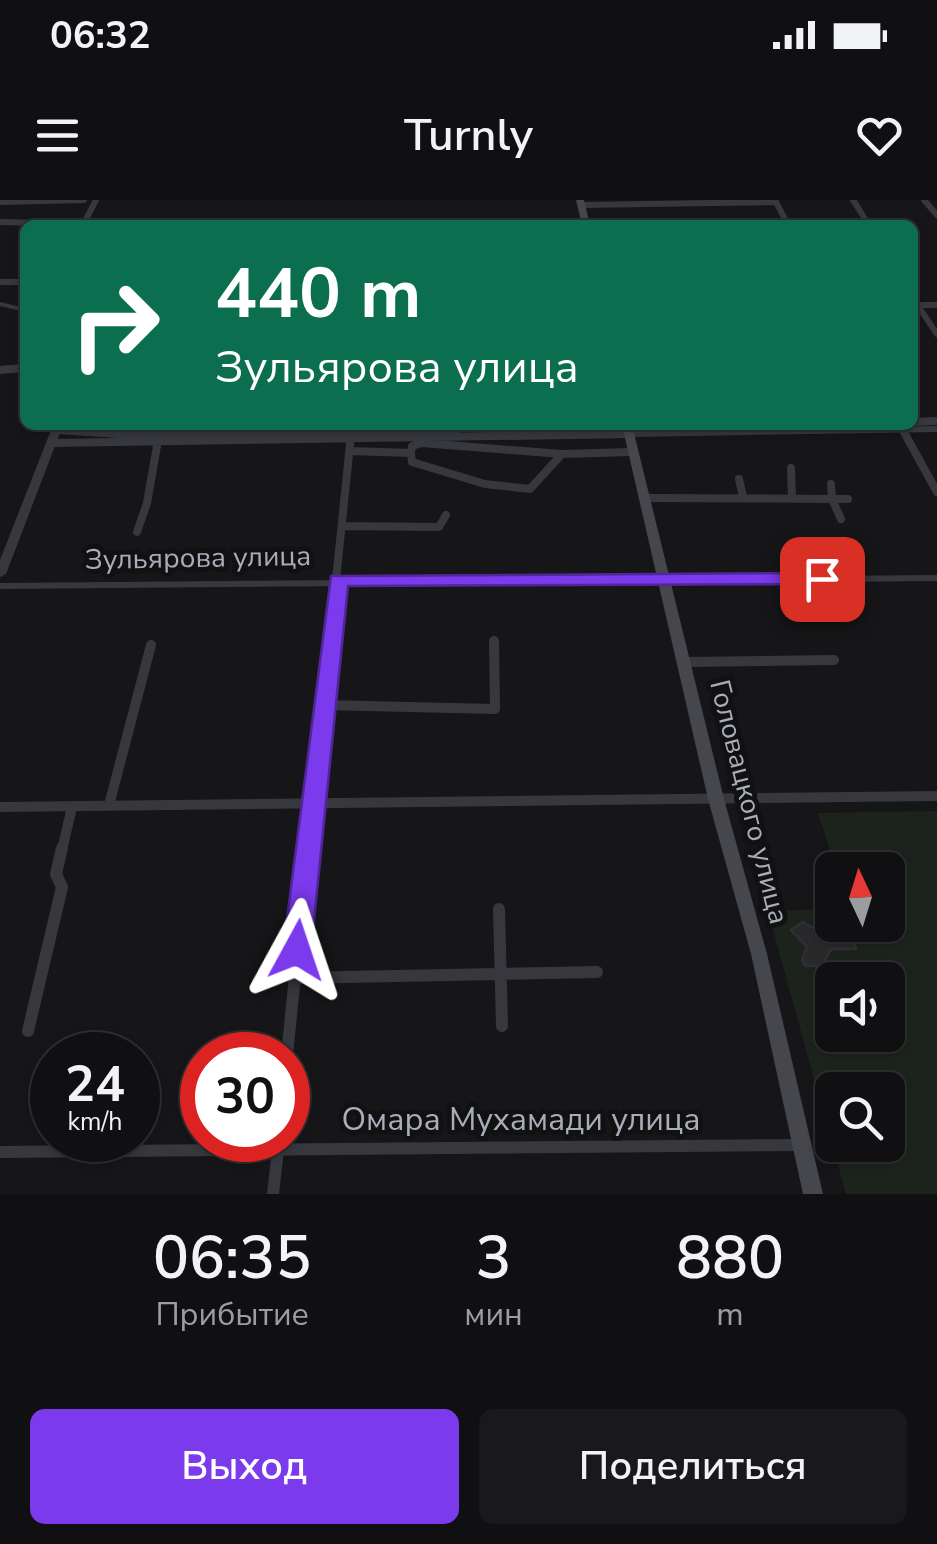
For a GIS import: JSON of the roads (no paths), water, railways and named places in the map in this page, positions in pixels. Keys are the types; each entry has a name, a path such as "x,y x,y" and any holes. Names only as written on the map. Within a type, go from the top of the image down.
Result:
{"main road":[{"name":"Головацкого улица","path":"628,430 716,799 760,954 813,1194"}],"street":[{"path":"0,202 84,200"},
{"path":"924,200 937,215"},
{"path":"581,202 775,201"},
{"path":"918,309 937,334"},
{"path":"0,574 57,430"},
{"path":"53,443 352,430 289,1032"},
{"path":"904,430 937,492"},
{"path":"137,532 147,503 158,440"},
{"path":"562,454 530,489 506,489 412,462 411,453 412,446 436,443 562,454 631,452"},
{"path":"351,451 411,453"},
{"path":"792,468 792,498"},
{"path":"739,480 743,497"},
{"path":"831,484 832,499 842,518"},
{"path":"502,501 506,489"},
{"path":"644,498 848,499"},
{"path":"344,526 439,528 446,515"},
{"name":"Зульярова улица","path":"0,586 338,580 667,582 937,578"},
{"path":"323,705 494,708 494,642"},
{"path":"109,805 150,646"},
{"path":"686,662 834,660"},
{"path":"0,808 937,796"},
{"path":"28,1031 62,888 56,874 72,807"},
{"path":"499,909 502,1026"},
{"path":"294,978 597,972"},
{"name":"Омара Мухамади улица","path":"310,1144 802,1145"},
{"name":"Омара Мухамади улица","path":"0,1152 180,1147"},
{"path":"274,1194 277,1162"}]}
